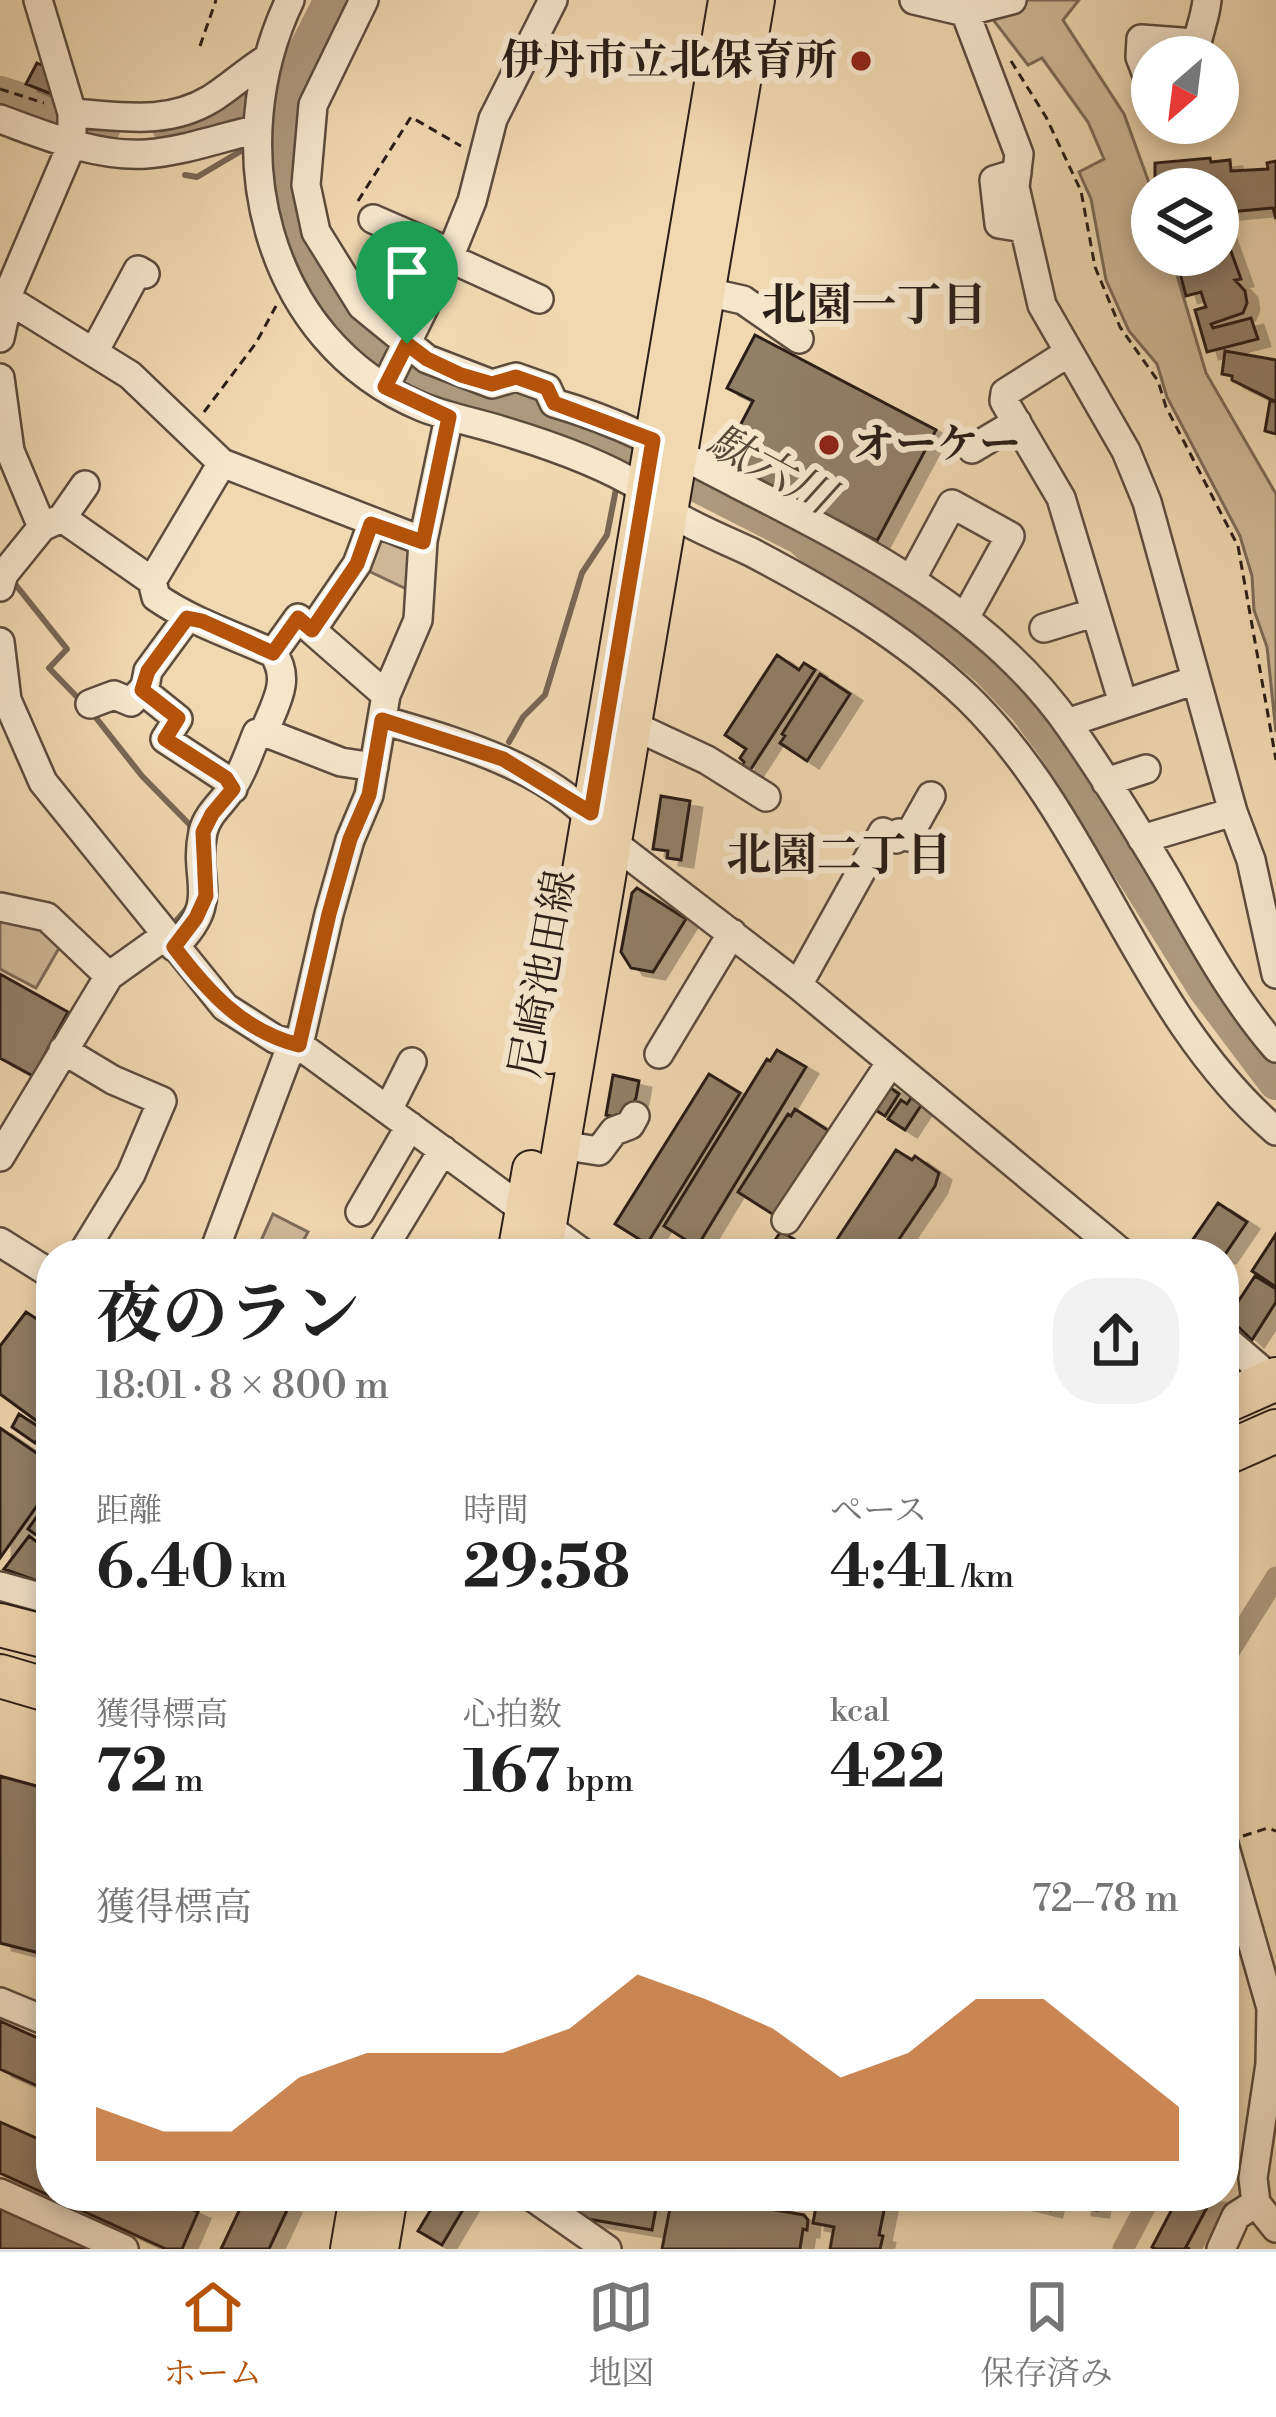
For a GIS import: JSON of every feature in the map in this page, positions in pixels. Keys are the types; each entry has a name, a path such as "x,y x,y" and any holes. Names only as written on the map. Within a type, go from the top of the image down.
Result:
{"highway":[{"path":"1239,1408 1262,1379"},
{"path":"1239,1447 1276,1431"},
{"path":"0,1606 36,1615"},
{"path":"0,1625 36,1634"},
{"path":"0,1652 36,1661"},
{"path":"0,1676 36,1686"}],"main road":[{"name":"尼崎池田線","path":"538,1231 666,447 728,0"},
{"name":"尼崎池田線","path":"666,447 707,292 756,0"},
{"name":"尼崎池田線","path":"538,1231 560,1145 602,827 632,725 657,500"},
{"path":"350,2249 356,2211"},
{"path":"380,2249 386,2211"}],"street":[{"path":"0,338 7,289 72,123 38,0"},
{"path":"290,0 264,66 258,122 260,198 270,240 288,283 306,314 339,353 385,387 449,417 550,447 657,500 883,628 968,698 1042,786 1190,1035 1227,1082 1276,1131"},
{"path":"364,0 313,105 306,185 316,232 362,306 427,359 492,384 516,377 547,388 554,403 666,447 911,580 966,616 1025,671 1067,723 1231,990 1276,1048"},
{"path":"385,387 450,256 472,201 493,119 553,0"},
{"path":"914,0 965,6 1012,0"},
{"path":"1201,36 1207,0"},
{"path":"965,6 1019,154 1015,187 1042,305 1126,452 1147,502 1233,812 1251,860 1276,974"},
{"path":"0,119 72,123 178,113 264,66"},
{"path":"72,123 110,152 150,154 258,122"},
{"path":"365,211 539,299"},
{"path":"94,352 139,270"},
{"path":"7,289 130,375 223,463 423,542"},
{"path":"707,292 743,300 799,339"},
{"path":"1068,352 1005,393 1004,401 1061,498 1123,703"},
{"path":"0,378 10,452 52,522 152,581"},
{"path":"219,1239 287,1057 299,1045 329,914 374,767 384,708 418,620 423,542 449,417"},
{"path":"972,448 1017,422"},
{"path":"223,463 152,581 156,597 187,618 273,653 283,668 283,686 264,732"},
{"path":"1,577 85,484"},
{"path":"911,580 952,504 1012,532 966,616"},
{"path":"312,630 357,564 371,524"},
{"path":"1044,628 1093,613"},
{"path":"90,704 114,695 130,702 187,618"},
{"path":"273,653 298,618 384,708 503,759 602,827 1105,1239"},
{"path":"0,642 4,699 43,782 226,1007 274,1039 299,1045 443,1150 538,1231"},
{"path":"1067,723 1196,680"},
{"path":"142,690 178,718 165,739 226,778 233,789"},
{"path":"632,725 760,788"},
{"path":"0,1157 7,1127 109,976 170,942 196,918 206,896 203,832 233,789 257,733 341,762 374,767"},
{"path":"1106,782 1146,770"},
{"path":"798,986 883,832 896,839 899,833 908,837 931,796"},
{"path":"1142,839 1233,812"},
{"path":"0,907 47,917 109,976"},
{"path":"659,1054 676,1007 732,933"},
{"path":"63,1050 113,1080 162,1101 131,1174 91,1239"},
{"path":"360,1211 399,1118 412,1062"},
{"path":"786,1220 891,1062"},
{"path":"560,1145 599,1150 635,1116"},
{"path":"389,1239 443,1150"},
{"path":"0,1242 36,1265"},
{"path":"1239,1354 1262,1379"},
{"path":"0,1586 36,1596"},
{"path":"0,1690 36,1699"},
{"path":"1239,1873 1244,1916 1272,2029 1254,2157 1256,2203 1276,2228"},
{"path":"1244,1916 1276,1929"},
{"path":"0,2002 36,2017"},
{"path":"0,2193 36,2209"},
{"path":"1221,2249 1236,2216 1256,2203"},
{"path":"40,2211 124,2249"},
{"path":"553,2211 607,2249"}],"path":[{"path":"200,46 216,0"},
{"path":"1008,58 1046,117 1081,191 1095,267 1114,316 1158,381 1166,407 1234,534 1246,577 1247,607 1256,630 1276,760"},
{"path":"0,89 72,123"},
{"path":"365,211 411,117 482,159"},
{"path":"189,430 256,343 288,283"},
{"path":"1239,1838 1268,1828 1276,1831"}],"shaded area":[{"path":"978,0 1079,0 1063,20 1124,114 1131,144 1144,168 1131,168 1131,276 1177,276 1206,373 1276,494 1276,732 1267,647 1254,610 1252,576 1240,536 1167,397 1157,364 1129,331 1106,280 1091,199 1079,172 1104,159 1088,122 1042,58 1028,65"},
{"path":"371,532 419,546 417,594 358,566"},
{"path":"0,919 48,927 62,943 36,988 0,969"},
{"path":"273,1214 308,1232 304,1239 262,1239"}],"building":[{"path":"37,63 46,67 54,95 26,84"},
{"path":"1210,158 1211,162 1230,160 1231,168 1155,168 1155,163"},
{"path":"1276,161 1276,219 1273,208 1239,211 1239,171 1268,169 1267,163"},
{"path":"1239,273 1241,279 1235,280 1245,291 1247,303 1243,313 1211,324 1213,328 1251,318 1258,339 1207,352 1195,310 1206,307 1201,292 1186,296 1181,276"},
{"name":"オーケー","path":"755,335 936,430 877,541 722,460 753,401 727,388"},
{"path":"1225,351 1276,360 1276,402 1222,374"},
{"path":"1270,401 1276,402 1276,434 1265,431"},
{"path":"777,655 799,670 804,663 815,670 749,772 741,767 746,749 725,735"},
{"path":"820,674 850,694 807,761 780,743"},
{"path":"661,796 690,801 681,860 667,858 668,851 653,849"},
{"path":"637,888 686,919 653,972 631,968 621,952 632,893"},
{"path":"0,974 68,1012 33,1076 0,1058"},
{"path":"777,1050 806,1067 702,1239 684,1239 664,1226 767,1059"},
{"path":"709,1074 740,1093 650,1239 639,1239 615,1224"},
{"path":"613,1075 639,1081 624,1119 606,1115"},
{"path":"884,1083 899,1094 885,1116 869,1106"},
{"path":"911,1098 922,1104 905,1130 888,1119 901,1100 907,1104"},
{"path":"795,1109 829,1131 777,1217 738,1192"},
{"path":"896,1150 912,1160 915,1156 939,1173 899,1239 837,1239"},
{"path":"1218,1203 1247,1222 1236,1239 1193,1239"},
{"path":"1276,1234 1276,1287 1252,1271"},
{"path":"1255,1276 1276,1289 1276,1302 1252,1340 1239,1328 1239,1300"},
{"path":"26,1312 36,1318 36,1420 0,1394 0,1346"},
{"path":"19,1414 36,1425 36,1442 35,1443 12,1427"},
{"path":"0,1428 36,1453 36,1507 0,1558"},
{"path":"29,1536 36,1541 36,1581 4,1569"},
{"path":"0,1776 36,1786 36,1952 0,1943"},
{"path":"0,2021 36,2037 36,2085 0,2069"},
{"path":"0,2122 36,2138 36,2189 0,2173"},
{"path":"0,2206 96,2249 0,2249"},
{"path":"83,2211 198,2212 182,2249 166,2249"},
{"path":"239,2211 287,2211 269,2249 221,2249"},
{"path":"430,2211 462,2211 442,2245 418,2231"},
{"path":"655,2211 652,2230 588,2219 578,2212"},
{"path":"669,2211 781,2211 808,2220 800,2249 662,2249"},
{"path":"815,2211 884,2211 880,2249 830,2249 834,2227 813,2223"},
{"path":"1171,2211 1205,2211 1186,2247 1190,2249 1152,2247"}],"waterway":[{"name":"駄六川","path":"332,0 301,61 281,130 282,152 288,194 306,254 333,301 372,347 416,372 606,438 801,537 820,554 942,630 988,668 1053,744 1206,989 1276,1082"},
{"path":"170,127 292,81"},
{"path":"0,94 103,127"},
{"path":"185,175 197,177 241,151"},
{"path":"443,403 447,383"},
{"path":"620,466 623,447"},
{"path":"509,742 523,717 545,695 582,573 607,535 617,484"},
{"path":"11,579 67,649 49,668 80,700"},
{"path":"93,714 142,776 190,825 191,832"},
{"path":"171,927 188,907"},
{"path":"1239,1636 1276,1577"},
{"path":"1123,2249 1143,2211"}],"place":[{"name":"伊丹市立北保育所","path":"861,61"},
{"name":"オーケー","path":"829,445"}],"district":[{"name":"北園一丁目","path":"874,306"},
{"name":"北園二丁目","path":"839,856"}],"route":[{"path":"407,344 461,375 492,384 516,377 547,388 554,403 653,440 591,813 503,759 382,720 369,795 350,839 329,914 299,1045 274,1039 226,1007 174,947 206,896 203,832 233,789 226,778 165,739 178,718 142,690 148,671 187,618 273,653 298,618 312,630 357,564 371,524 423,542 449,417 385,387 407,344"}]}
